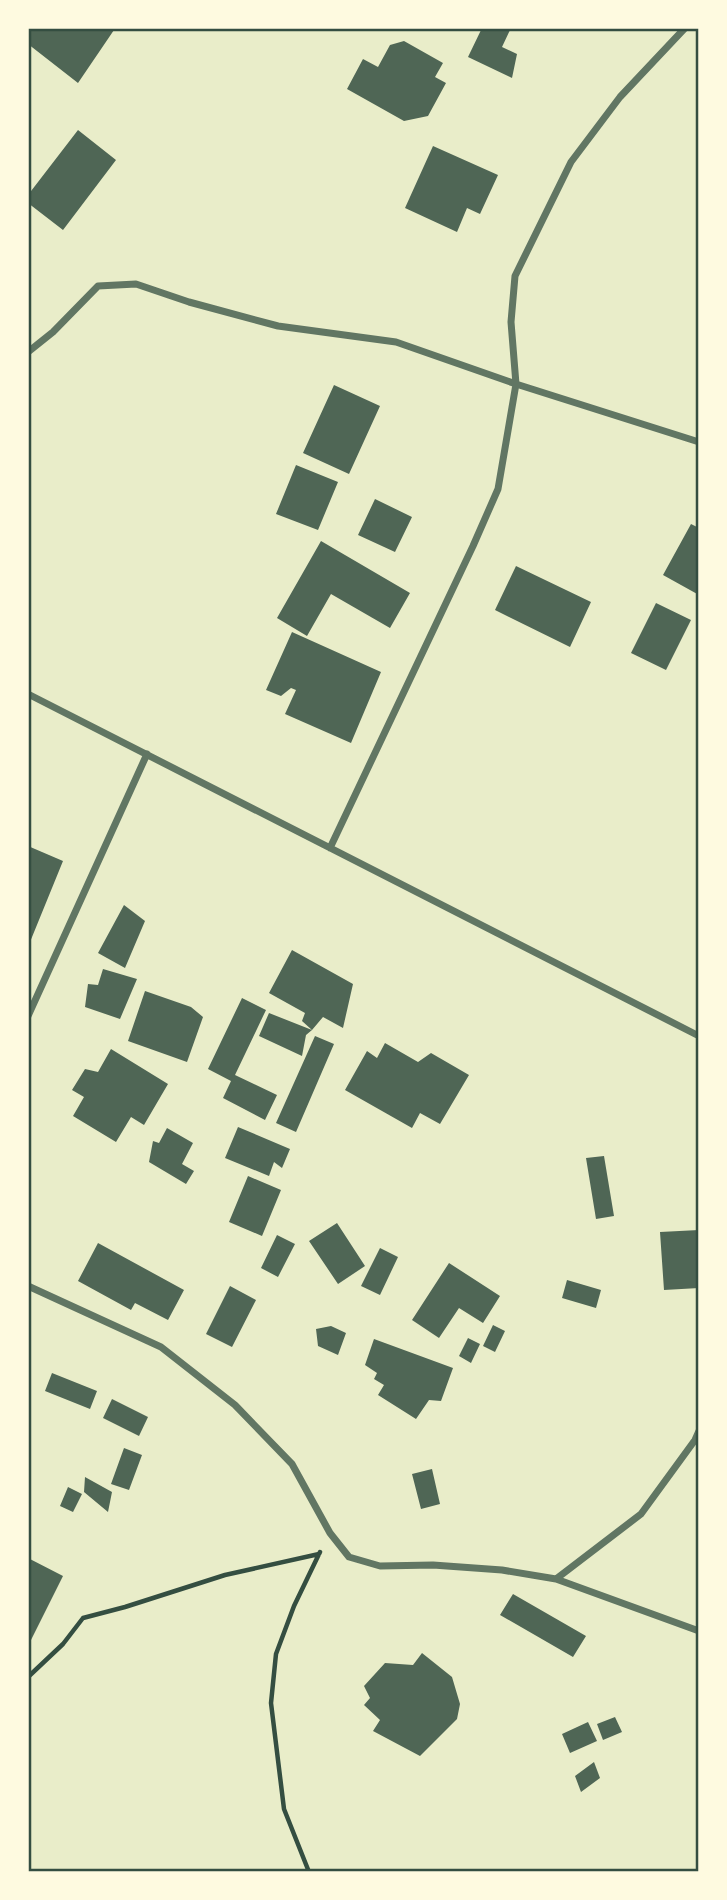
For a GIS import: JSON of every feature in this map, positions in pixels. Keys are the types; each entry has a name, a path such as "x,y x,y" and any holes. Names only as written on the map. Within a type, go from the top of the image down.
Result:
{"street":[{"path":"330,848 498,489 516,384 511,322 515,276 571,162 620,97 685,28"},
{"path":"28,352 53,332 98,286 136,284 189,302 278,326 396,342 516,384 699,442"},
{"path":"28,694 699,1036"},
{"path":"28,1016 147,754"},
{"path":"28,1286 161,1347 235,1405 292,1464 330,1533 349,1557 380,1566 433,1565 502,1570 556,1579 699,1631"},
{"path":"556,1579 641,1514 699,1431"}],"path":[{"path":"309,1872 284,1808 271,1703 276,1654 294,1606 330,1533"},
{"path":"28,1677 63,1644 83,1618 225,1575 319,1554"}],"building":[{"path":"28,28 114,30 78,83 28,44"},
{"path":"482,28 511,28 502,47 517,54 512,78 468,57"},
{"path":"404,41 443,63 435,77 446,83 428,116 404,121 347,89 363,59 378,67 390,45"},
{"path":"78,130 116,160 63,230 28,203 28,195"},
{"path":"433,146 498,175 480,214 467,208 457,232 405,208"},
{"path":"334,385 380,406 349,474 303,453"},
{"path":"296,465 338,482 318,530 276,514"},
{"path":"375,499 412,517 395,552 358,535"},
{"path":"691,524 699,528 699,595 663,575"},
{"path":"321,541 410,593 390,628 331,594 307,636 277,618"},
{"path":"516,566 591,602 570,647 495,610"},
{"path":"656,603 691,620 666,670 631,653"},
{"path":"292,632 381,672 351,743 285,714 296,690 291,688 281,696 266,690"},
{"path":"28,846 63,861 30,942 28,941"},
{"path":"124,905 145,921 125,968 98,953"},
{"path":"292,950 353,984 343,1028 323,1017 312,1030 302,1021 305,1013 269,993"},
{"path":"103,969 137,979 120,1019 85,1007 88,984 98,985"},
{"path":"145,991 191,1007 203,1017 187,1062 128,1041"},
{"path":"242,998 266,1010 235,1075 277,1095 265,1120 223,1098 231,1081 208,1069"},
{"path":"269,1013 312,1030 306,1035 302,1056 259,1036"},
{"path":"315,1036 334,1044 296,1132 276,1123"},
{"path":"385,1043 418,1062 431,1053 469,1075 440,1124 420,1113 412,1128 345,1090 367,1051 377,1058"},
{"path":"111,1049 168,1084 144,1125 131,1117 116,1142 73,1116 84,1097 72,1090 85,1069 98,1072"},
{"path":"238,1127 290,1149 282,1168 274,1162 269,1176 225,1158"},
{"path":"167,1128 193,1143 182,1164 194,1171 186,1184 149,1162 153,1141 159,1143"},
{"path":"604,1156 614,1216 596,1219 586,1158"},
{"path":"248,1176 281,1190 262,1236 229,1222"},
{"path":"337,1223 365,1266 338,1284 309,1241"},
{"path":"699,1230 699,1288 664,1290 660,1232"},
{"path":"277,1235 295,1244 278,1277 261,1268"},
{"path":"98,1243 184,1290 168,1320 135,1303 131,1310 78,1281"},
{"path":"380,1248 398,1257 380,1295 361,1286"},
{"path":"449,1263 500,1296 483,1323 459,1308 439,1338 412,1320"},
{"path":"567,1280 601,1290 596,1308 562,1298"},
{"path":"230,1286 256,1300 232,1347 206,1334"},
{"path":"493,1325 505,1331 495,1352 483,1346"},
{"path":"331,1326 346,1333 338,1355 318,1346 316,1329"},
{"path":"468,1338 480,1344 471,1363 459,1356"},
{"path":"374,1339 453,1368 441,1401 429,1400 416,1419 378,1395 384,1385 374,1379 377,1373 365,1365"},
{"path":"52,1373 97,1391 90,1409 45,1391"},
{"path":"112,1399 148,1417 139,1436 103,1418"},
{"path":"124,1448 142,1455 129,1490 111,1484"},
{"path":"432,1469 440,1504 421,1509 412,1474"},
{"path":"85,1477 112,1492 108,1512 84,1492"},
{"path":"68,1487 82,1494 73,1512 60,1506"},
{"path":"28,1558 63,1576 28,1646"},
{"path":"513,1594 586,1636 573,1657 500,1615"},
{"path":"422,1653 452,1677 460,1704 457,1719 420,1756 373,1731 380,1720 364,1705 370,1698 364,1686 385,1663 413,1665"},
{"path":"615,1717 622,1732 603,1740 597,1724"},
{"path":"588,1722 597,1741 570,1753 562,1734"},
{"path":"594,1762 600,1778 581,1792 575,1776"}]}
